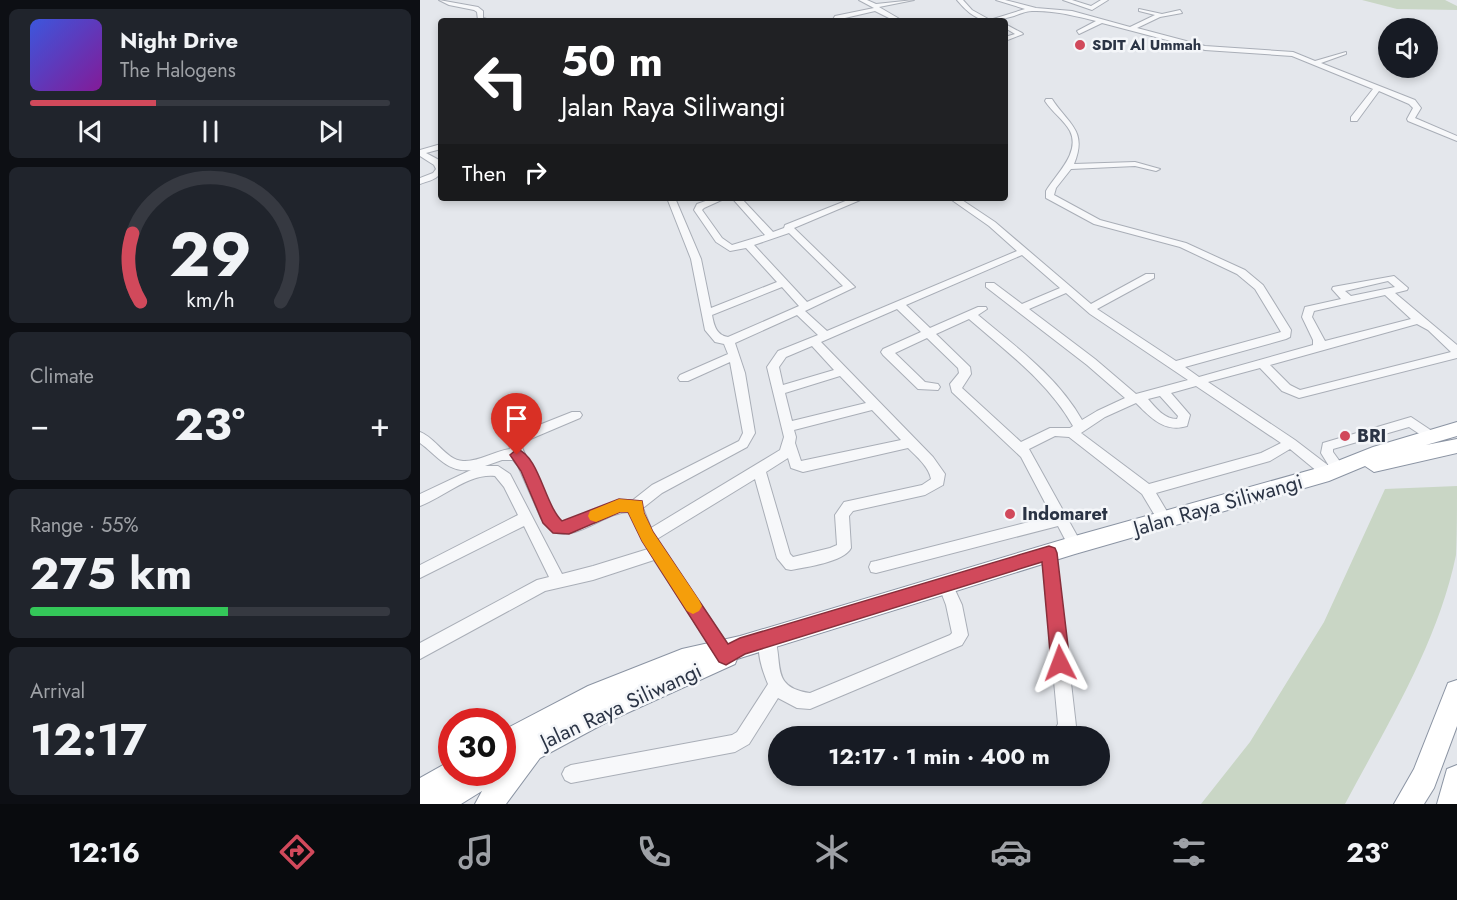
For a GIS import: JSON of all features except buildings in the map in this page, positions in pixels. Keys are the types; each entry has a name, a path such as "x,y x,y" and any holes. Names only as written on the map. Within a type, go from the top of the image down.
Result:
{"highway":[{"name":"Jalan Raya Siliwangi","path":"516,738 626,682 682,661 729,651 1075,545 1340,469 1380,452 1431,436 1455,435"},
{"name":"Jalan Raya Siliwangi","path":"1340,469 1375,464 1455,435"},
{"name":"Jalan Raya Siliwangi","path":"516,756 621,702 729,651"},
{"path":"1408,804 1424,778 1457,692"},
{"path":"489,804 536,745"},
{"path":"1451,804 1457,779"},
{"name":"Jalan Raya Siliwangi","path":"440,792 454,786"},
{"path":"483,804 486,786"}],"street":[{"path":"442,0 460,7 476,8 480,12 480,18"},
{"path":"862,0 894,18"},
{"path":"836,18 910,0 920,6"},
{"path":"960,0 970,11 982,18"},
{"path":"1004,0 1031,9 1070,12 1204,48 1289,53 1415,104 1417,108 1410,117 1412,120 1457,139"},
{"path":"1066,0 1091,8 1105,0"},
{"path":"998,18 1031,9"},
{"path":"1141,10 1161,15"},
{"path":"1132,27 1161,15 1180,12"},
{"path":"1079,32 1103,20"},
{"path":"1008,28 1020,34 1008,38"},
{"path":"1315,63 1344,53"},
{"path":"1354,119 1374,88 1388,80"},
{"path":"1049,101 1075,134 1075,154 1071,167 1050,190 1049,196 1092,220 1183,245 1241,272 1259,287 1286,330 1286,334 1282,336 1173,366"},
{"path":"421,152 438,147"},
{"path":"421,152 438,163"},
{"path":"1071,167 1135,164 1156,169"},
{"path":"420,181 438,172"},
{"path":"672,201 696,259 706,313 713,333 719,339 729,341 850,287 789,230"},
{"path":"714,201 700,206 698,212 727,246 738,248 789,230"},
{"path":"739,201 771,236"},
{"path":"789,230 791,224 853,201"},
{"path":"958,201 992,224 1090,309 1291,443 1340,469"},
{"path":"748,244 784,283 801,308 826,336"},
{"path":"911,443 803,467 796,464 790,446 774,362 788,351 1024,251"},
{"path":"1321,346 1308,320 1307,311 1350,301 1388,292 1403,288 1386,274 1337,289 1350,301"},
{"path":"1090,309 1150,276"},
{"path":"706,313 784,283"},
{"path":"990,285 1137,398 1164,422 1174,425 1183,423 1185,418 1182,411 1163,391"},
{"path":"1020,309 1068,289"},
{"path":"1263,364 1286,388 1299,394 1457,353 1437,332 1419,320 1388,292"},
{"path":"899,305 966,369 965,374 956,384 959,393 1021,448 1075,545"},
{"path":"934,387 922,386 887,355 891,351 982,309"},
{"path":"970,314 1055,391 1070,407 1076,430 1147,490 1165,520"},
{"path":"1021,448 1054,431 1076,430 1110,409 1137,398 1419,320"},
{"path":"759,471 783,558 787,563 794,564 833,554 844,548 842,515 849,506 934,486 938,481 938,474 911,443 813,340"},
{"path":"576,415 518,438 515,442 518,456 527,469 549,519 558,528 569,528 619,506 636,506 657,489 743,444 749,433 729,341"},
{"path":"684,378 734,356"},
{"path":"779,391 843,371"},
{"path":"787,427 875,405"},
{"path":"1340,469 1327,453 1327,446 1411,422 1431,436"},
{"path":"420,437 430,443 447,461 462,466 499,455 518,456"},
{"path":"1147,490 1265,457 1291,443"},
{"path":"648,537 781,458 790,446"},
{"path":"499,472 518,456"},
{"path":"420,500 479,472 492,470 499,472 505,477 558,580"},
{"path":"636,506 636,513 648,537 729,651"},
{"path":"420,572 526,518"},
{"path":"876,567 1062,519"},
{"path":"420,651 542,585 593,573 658,552"},
{"path":"1049,553 1067,726"},
{"path":"767,639 769,664 776,686 794,700 810,700 950,644 960,635 959,625 945,584"},
{"path":"571,774 735,743 743,738 776,686"}],"green space":[{"path":"1362,0 1445,0 1457,6 1457,10 1397,9"},
{"path":"1457,486 1456,555 1437,620 1410,683 1345,804 1201,804 1250,742 1324,622 1385,489"}],"slow traffic":[{"path":"596,516 619,506 636,506 636,513 648,537 693,606"}],"place":[{"name":"SDIT Al Ummah","path":"1080,45"},
{"name":"BRI","path":"1345,436"},
{"name":"Indomaret","path":"1010,514"}],"route":[{"path":"517,455 527,469 549,519 555,527 569,528 619,506 636,506 636,513 648,537 726,656 740,647 1049,553 1058,624 1060,663"}]}
